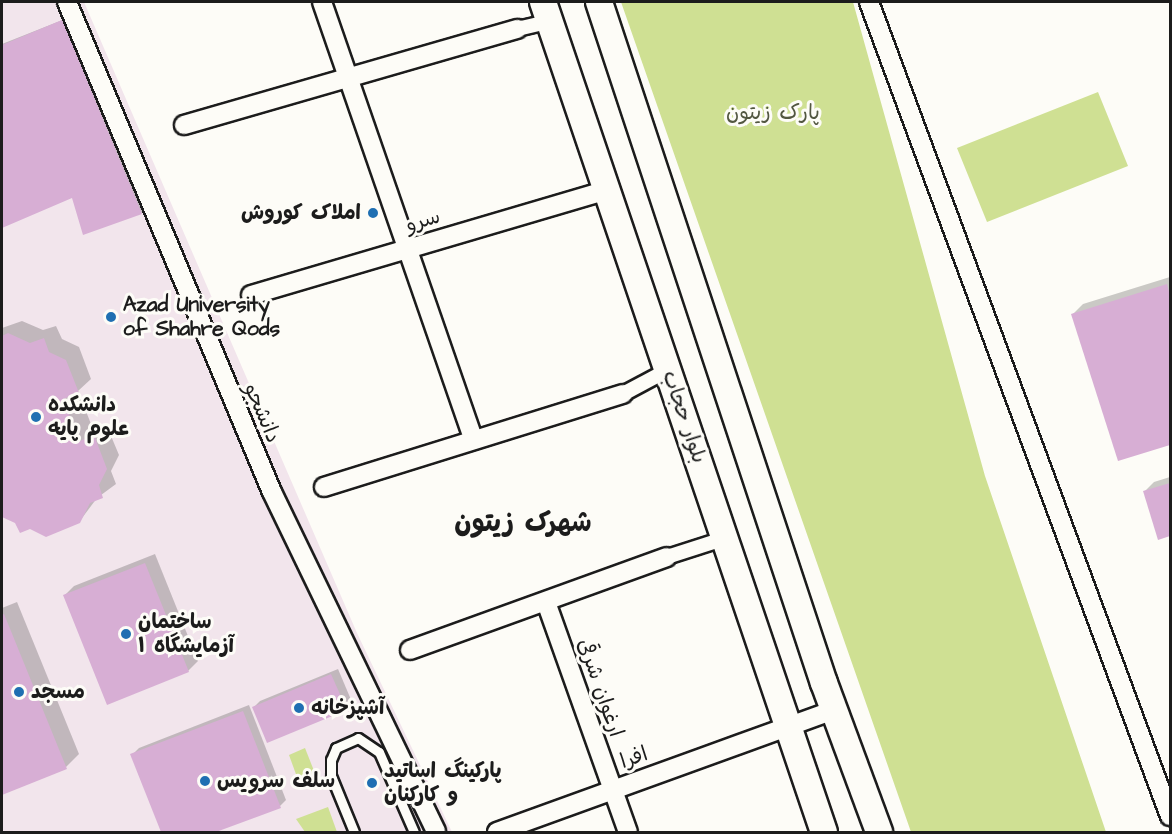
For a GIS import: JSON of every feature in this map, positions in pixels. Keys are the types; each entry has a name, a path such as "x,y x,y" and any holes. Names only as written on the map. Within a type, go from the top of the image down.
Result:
{"main road":[{"path":"599,2 834,710 879,832"},
{"name":"بلوار حجاب","path":"547,11 824,832"}],"street":[{"path":"322,2 472,439"},
{"path":"869,2 1170,816"},
{"name":"دانشجو","path":"67,3 272,492 436,832"},
{"path":"184,125 517,28 547,11"},
{"name":"سرو","path":"251,295 607,190"},
{"path":"324,487 472,439 623,394 668,370"},
{"path":"410,650 667,557 726,538"},
{"name":"ارغوان شرقی","path":"546,602 628,832"},
{"name":"افرا","path":"497,832 788,730 834,710"}],"lane":[{"path":"354,832 331,776 331,760 336,748 358,738 379,752 414,832"}],"shaded area":[{"name":"Azad University of Shahre Qods","path":"2,2 84,2 357,633 452,832 2,832"}],"green space":[{"name":"پارک زیتون","path":"621,2 853,2 985,476 1106,832 911,832"},
{"path":"1098,92 1128,166 987,222 957,148"},
{"path":"305,748 318,781 301,788 289,755"},
{"path":"328,807 337,832 305,832 296,819"}],"building":[{"path":"62,20 142,214 83,235 72,198 2,228 2,45"},
{"path":"1167,284 1170,296 1170,445 1118,461 1071,314"},
{"name":"دانشکده علوم پایه","path":"8,333 30,343 44,338 49,352 66,360 79,393 63,399 80,441 94,435 107,469 99,485 103,498 90,503 80,523 46,537 30,529 20,533 15,523 2,517 2,336"},
{"path":"1170,483 1170,536 1158,540 1143,491"},
{"name":"ساختمان آزمایشگاه ۱","path":"145,563 189,672 107,705 63,595"},
{"name":"مسجد","path":"4,614 67,769 2,795 2,615"},
{"name":"آشپزخانه","path":"331,674 347,710 267,743 252,707"},
{"name":"سلف سرویس","path":"243,711 281,808 216,832 161,832 130,754"}],"place":[{"name":"املاک کوروش","path":"373,213"},
{"name":"Azad University of Shahre Qods","path":"111,317"},
{"name":"دانشکده علوم پایه","path":"36,417"},
{"name":"ساختمان آزمایشگاه ۱","path":"126,634"},
{"name":"مسجد","path":"19,692"},
{"name":"آشپزخانه","path":"299,708"},
{"name":"سلف سرویس","path":"205,781"},
{"name":"پارکینگ اساتید و کارکنان","path":"372,783"}],"district":[{"name":"شهرک زیتون","path":"523,524"}]}
